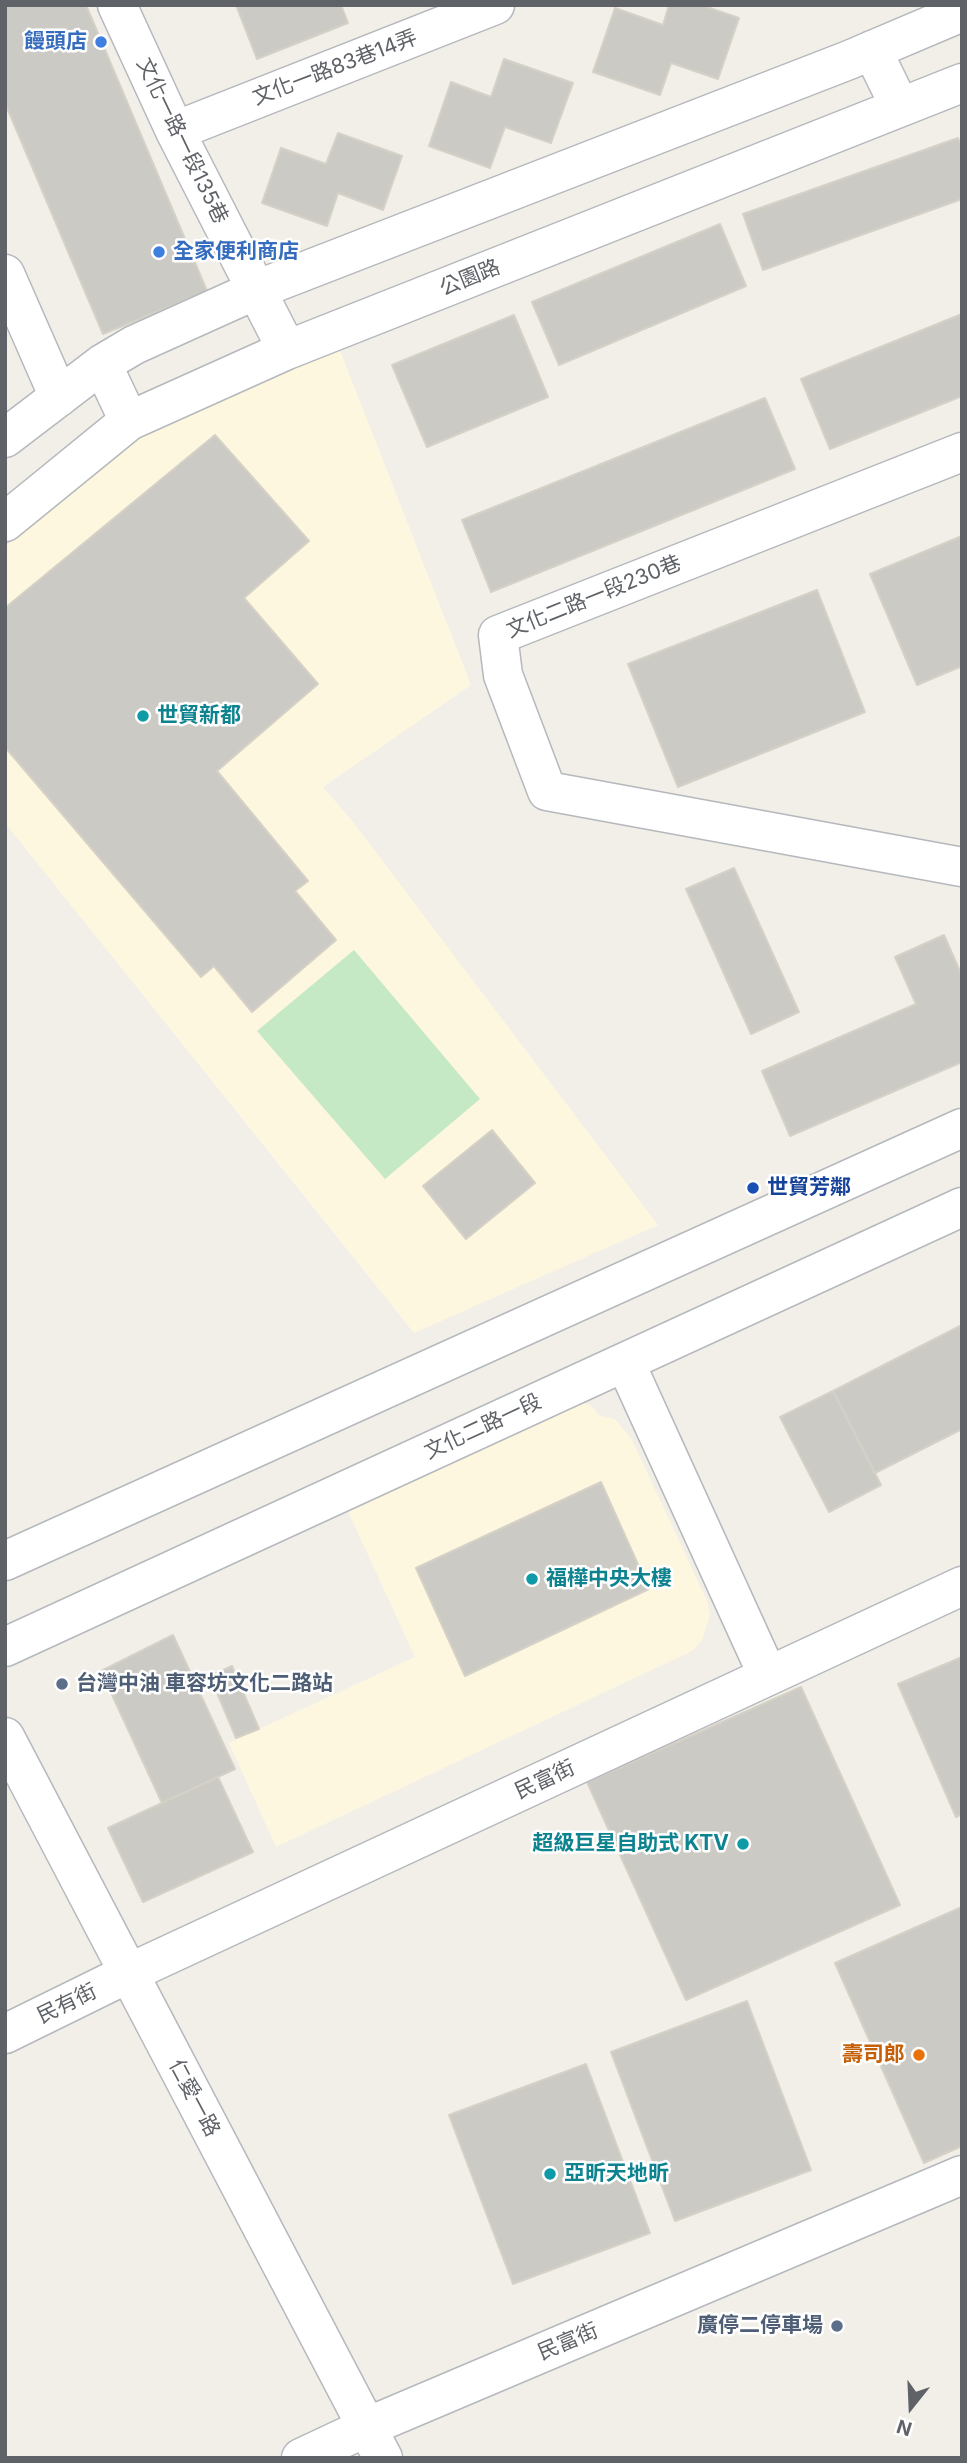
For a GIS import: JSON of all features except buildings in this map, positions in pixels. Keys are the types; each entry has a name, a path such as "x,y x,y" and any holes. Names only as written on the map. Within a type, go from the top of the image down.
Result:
{"street":[{"name":"文化一路一段135巷","path":"117,5 175,131 287,350"},
{"name":"文化一路83巷14弄","path":"175,131 495,5"},
{"path":"5,438 102,364 134,345 256,290 872,50 962,12"},
{"path":"872,50 900,107"},
{"name":"公園路","path":"5,522 129,421 287,350 962,83"},
{"path":"5,274 59,397"},
{"path":"102,364 129,421"},
{"name":"文化二路一段230巷","path":"962,452 498,635 503,675 547,790 962,867"},
{"path":"5,1561 962,1128"},
{"name":"文化二路一段","path":"5,1647 962,1207"},
{"path":"625,1362 768,1676"},
{"name":"民富街","path":"129,1973 962,1586"},
{"name":"仁愛一路","path":"5,1737 375,2442"},
{"name":"民有街","path":"5,2034 129,1973"},
{"name":"民富街","path":"375,2442 959,2184"},
{"path":"301,2458 375,2442"}],"shaded area":[{"name":"世貿新都","path":"339,348 471,685 323,787 353,822 658,1225 414,1333 5,823 5,547 136,436"},
{"name":"福樺中央大樓","path":"576,1402 590,1405 600,1416 615,1419 632,1440 707,1601 710,1616 702,1640 692,1651 276,1847 229,1743 415,1657 346,1507"}],"green space":[{"path":"354,950 480,1099 385,1179 257,1031"}],"place":[{"name":"饅頭店","path":"101,42"},
{"name":"全家便利商店","path":"159,252"},
{"name":"世貿新都","path":"143,716"},
{"name":"世貿芳鄰","path":"753,1188"},
{"name":"福樺中央大樓","path":"532,1579"},
{"name":"台灣中油 車容坊文化二路站","path":"62,1684"},
{"name":"超級巨星自助式 KTV","path":"743,1844"},
{"name":"壽司郎","path":"919,2055"},
{"name":"亞昕天地昕","path":"550,2174"},
{"name":"廣停二停車場","path":"837,2326"}]}
